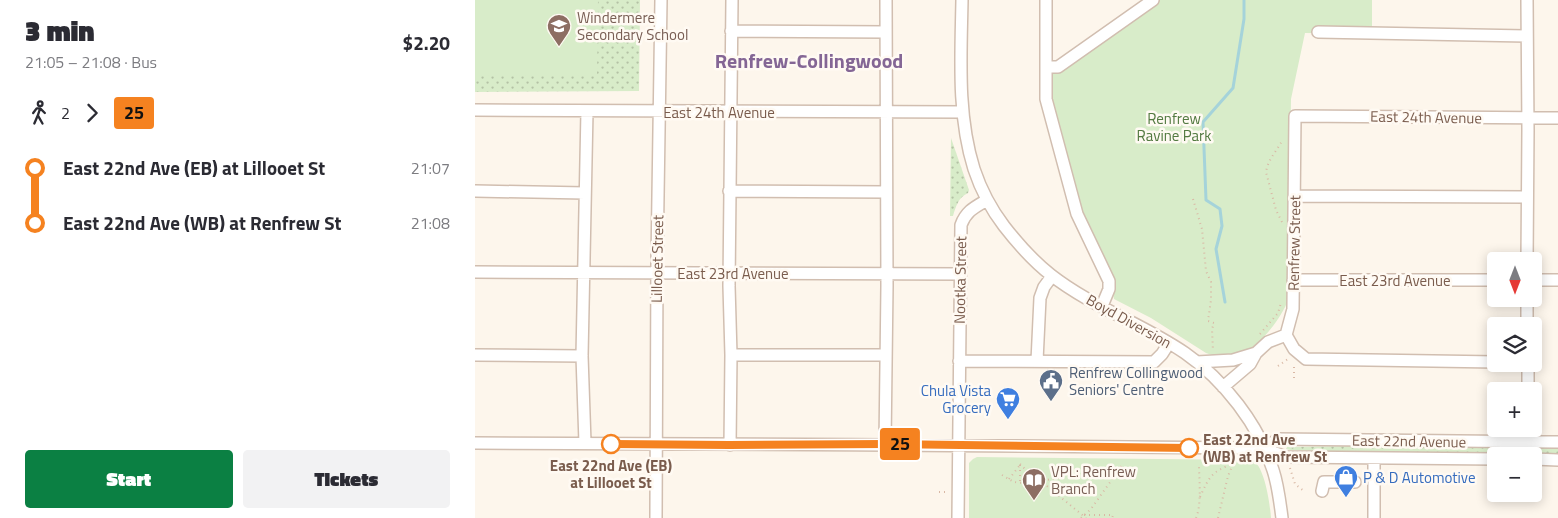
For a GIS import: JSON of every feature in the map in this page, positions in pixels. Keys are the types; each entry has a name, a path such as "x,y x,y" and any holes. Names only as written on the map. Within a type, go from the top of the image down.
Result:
{"street":[{"name":"Lillooet Street","path":"656,518 661,0"},
{"path":"729,445 731,354 729,191 731,0"},
{"path":"885,444 887,273 886,0"},
{"path":"962,0 961,85 963,112 974,170 987,200"},
{"path":"1046,0 1046,99 1077,214 1109,281 1109,289 1101,306"},
{"path":"1046,67 1058,67 1153,0"},
{"path":"1527,0 1527,252"},
{"path":"731,31 886,32"},
{"path":"1318,32 1527,36"},
{"name":"East 24th Avenue","path":"475,110 963,112"},
{"path":"585,444 582,356 587,111"},
{"name":"East 24th Avenue","path":"1295,116 1558,118"},
{"name":"Renfrew Street","path":"1286,335 1293,309 1295,116"},
{"path":"475,191 585,193"},
{"path":"729,191 886,192"},
{"path":"1294,196 1527,197"},
{"name":"Boyd Diversion","path":"987,200 997,217 1020,246 1052,276 1101,306 1169,343 1197,362 1223,387 1249,420 1264,449"},
{"name":"Nootka Street","path":"959,518 961,225 964,216 971,209 987,200"},
{"name":"East 23rd Avenue","path":"475,272 584,274 960,274"},
{"path":"1037,362 1041,298 1044,287 1052,276"},
{"name":"East 23rd Avenue","path":"1293,280 1487,280"},
{"path":"1543,280 1558,280"},
{"path":"1223,387 1250,364 1256,353 1269,342 1286,335 1294,350 1306,359 1487,362"},
{"path":"959,361 1154,362 1169,343"},
{"path":"1197,362 1233,360 1256,353"},
{"path":"731,354 886,355"},
{"path":"475,355 582,356"},
{"path":"1528,437 1528,442"},
{"name":"East 22nd Avenue","path":"1264,449 1278,439 1558,442"},
{"name":"East 22nd Avenue","path":"475,444 885,444 1264,449 1287,457 1487,459"},
{"path":"1264,449 1273,469 1283,518"},
{"path":"1374,458 1374,518"},
{"path":"1542,460 1558,460"},
{"path":"1322,490 1324,482 1355,482"}],"path":[{"path":"1284,229 1282,220 1276,210 1266,172 1271,157 1278,149 1285,135 1294,131"},
{"path":"1193,199 1202,229 1206,272 1211,282 1208,321 1214,323 1212,329 1213,352 1219,353"},
{"path":"1258,335 1277,313 1284,296"},
{"path":"1278,366 1287,359 1294,362 1294,378"},
{"path":"1020,464 1085,517"},
{"path":"1008,480 1020,464"},
{"path":"1002,475 1008,480 1021,483 1020,464"},
{"path":"1085,517 1122,468 1123,464"},
{"path":"1196,518 1199,500 1199,464"},
{"path":"1199,500 1208,480 1214,473 1219,468 1233,464 1228,476 1218,518"},
{"path":"1027,471 1032,487 1040,480 1122,468"},
{"path":"1289,468 1295,484 1305,492"},
{"path":"939,492 947,492"},
{"path":"1081,518 1113,515 1112,518"}],"green space":[{"name":"Windermere Secondary School","path":"475,0 640,0 639,91 475,92"},
{"path":"475,0 598,0 597,76 475,75"},
{"name":"Renfrew Ravine Park","path":"1153,0 1372,0 1372,34 1305,33 1291,99 1288,300 1280,316 1260,341 1245,352 1234,356 1222,357 1206,353 1151,318 1114,299 1110,276 1077,214 1046,99 1046,67 1058,67"},
{"path":"951,138 969,190 958,203 953,216 950,216"},
{"path":"1287,447 1487,447 1487,454 1344,452 1291,450 1286,449"},
{"path":"1542,448 1558,448 1558,455 1542,455"},
{"path":"977,457 1253,460 1261,470 1264,478 1271,518 969,518 969,463"}],"waterway":[{"path":"1225,302 1216,249 1222,226 1220,209 1206,200 1203,122 1233,88 1244,19 1244,0"}],"bus line":[{"name":"25","path":"611,444 885,444 1189,448"}],"place":[{"name":"Windermere Secondary School","path":"559,47"},
{"name":"Renfrew Collingwood Seniors' Centre","path":"1051,402"},
{"name":"Chula Vista Grocery","path":"1008,420"},
{"name":"East 22nd Ave (EB) at Lillooet St","path":"611,444"},
{"name":"East 22nd Ave (WB) at Renfrew St","path":"1189,448"},
{"name":"P & D Automotive","path":"1346,498"},
{"name":"VPL: Renfrew Branch","path":"1034,501"}],"district":[{"name":"Renfrew-Collingwood","path":"809,60"}]}
